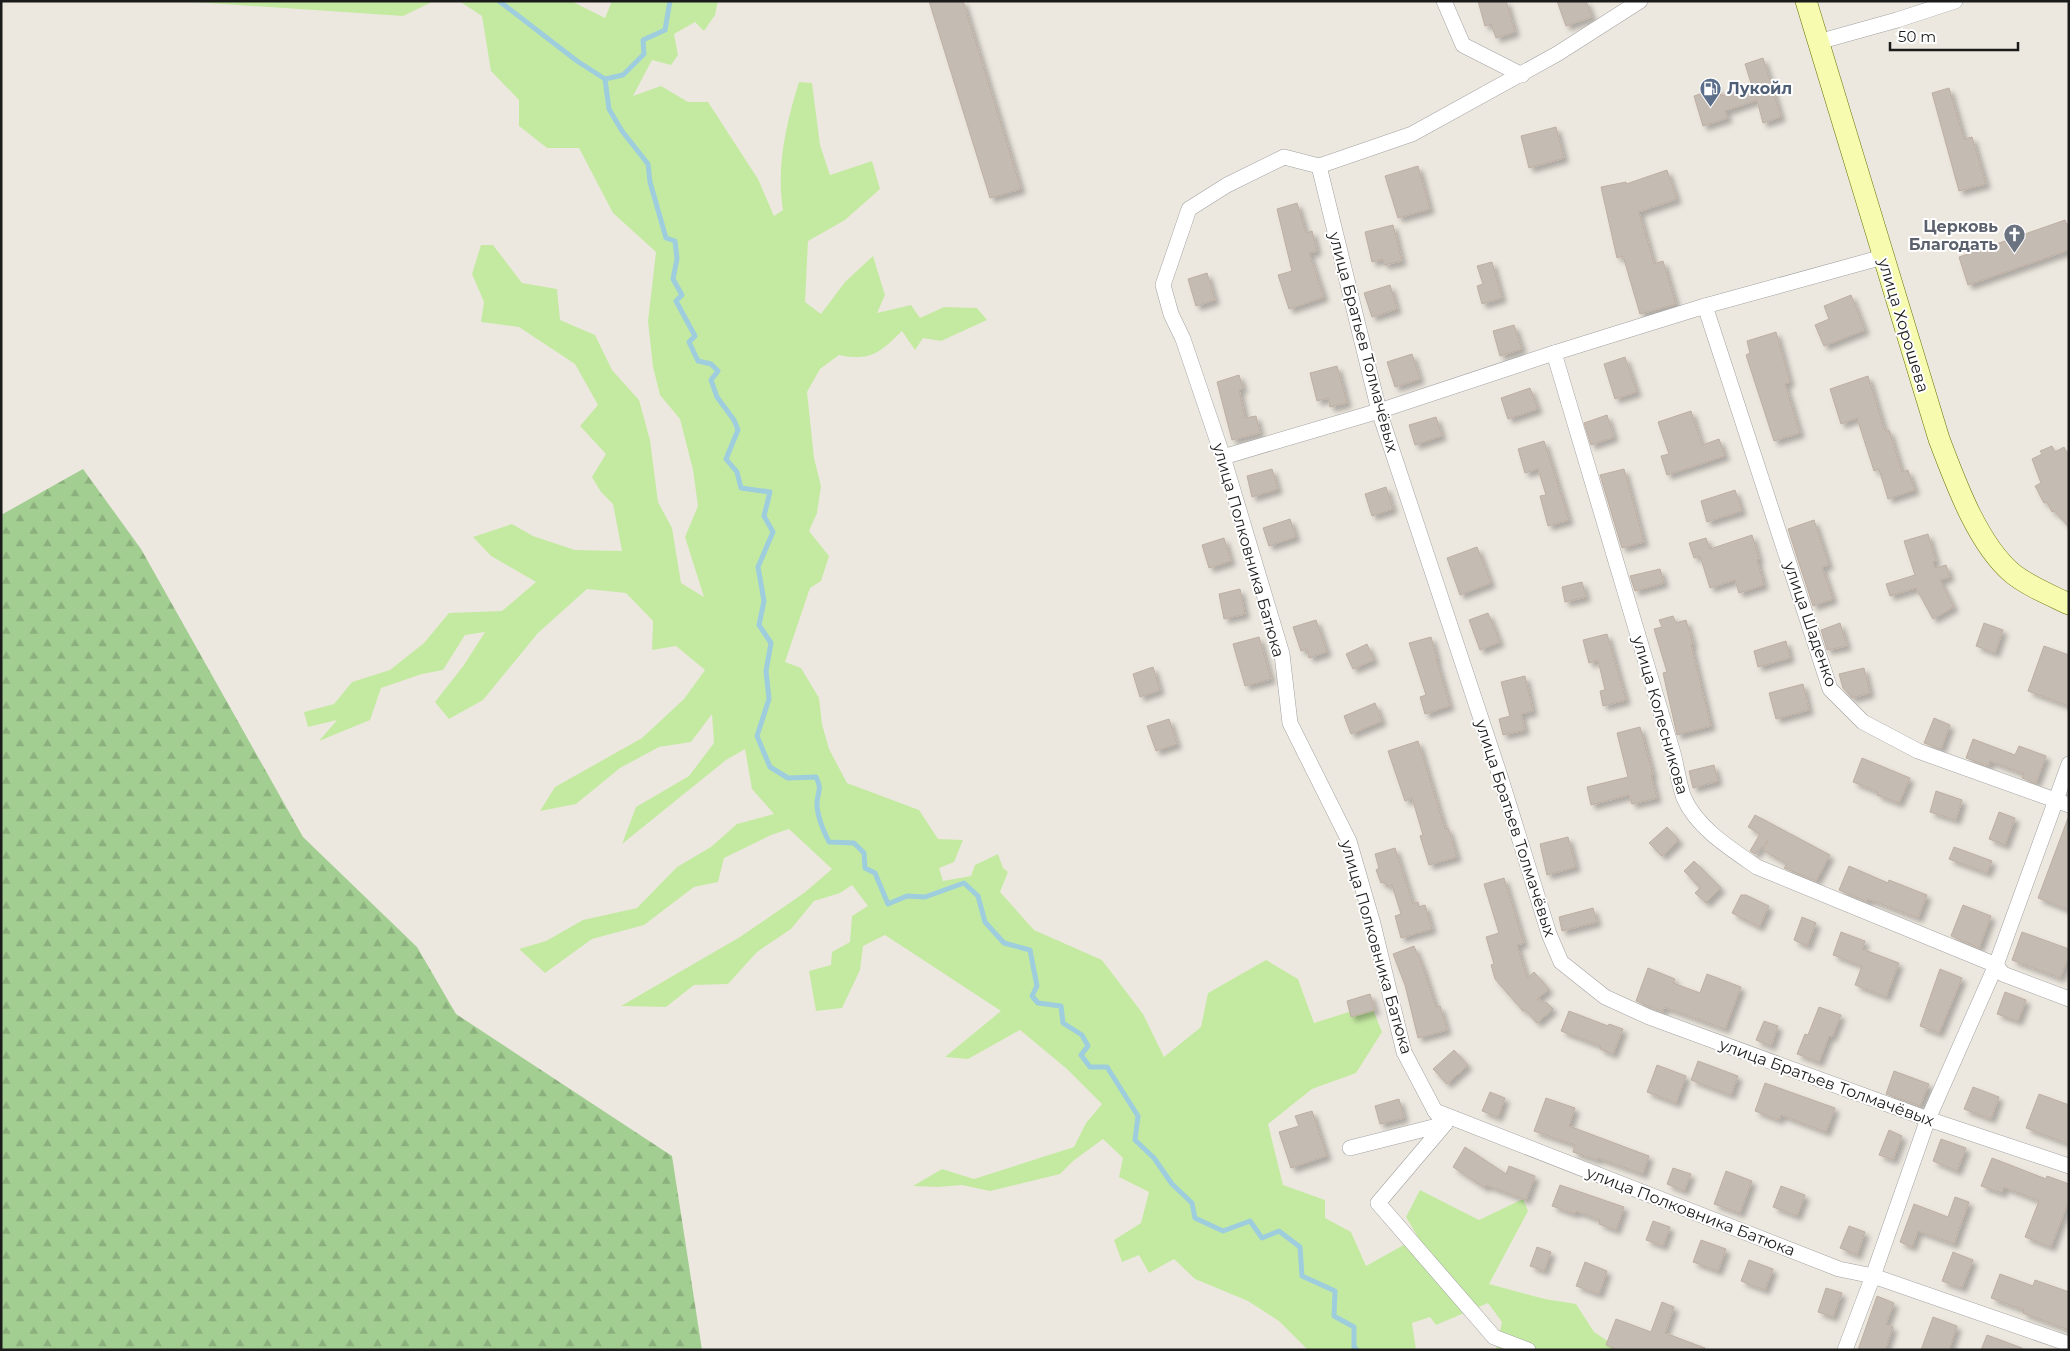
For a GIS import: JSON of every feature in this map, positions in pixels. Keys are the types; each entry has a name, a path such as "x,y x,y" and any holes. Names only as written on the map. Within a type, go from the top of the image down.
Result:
{"main road":[{"name":"улица Хорошева","path":"1806,1 1939,439 1970,512 1987,544 2012,572 2049,595 2069,604"}],"street":[{"path":"1444,1 1463,45 1522,75"},
{"path":"1320,166 1412,134 1522,75 1640,1"},
{"path":"1818,42 1897,20 1955,1"},
{"name":"улица Полковника Батюка","path":"1320,166 1284,157 1227,185 1189,209 1163,285 1171,314 1183,340 1223,458 1282,654 1290,723 1349,841 1373,924 1404,1052 1435,1111 1497,1137 1676,1204 1840,1269 1873,1276 2069,1344"},
{"name":"улица Братьев Толмачёвых","path":"1320,166 1379,411 1497,766 1549,934 1562,962 1605,997 1649,1017 1928,1119 2069,1166"},
{"path":"1223,458 1379,411 1554,353 1705,306 1883,257"},
{"name":"улица Шаденко","path":"1705,306 1830,689 1863,722 1918,751 2062,802"},
{"name":"улица Колесникова","path":"1554,353 1685,799 1700,822 1757,867 1996,965 2003,974 2069,999"},
{"path":"1845,1350 1928,1119 1996,965 2062,802 2069,764"},
{"path":"1435,1111 1445,1124"},
{"path":"1350,1148 1445,1124"},
{"path":"1445,1124 1378,1203 1494,1337 1528,1350"}],"green space":[{"path":"178,1 434,1 403,16"},
{"path":"459,1 571,1 605,18 612,1 718,1 715,15 704,31 695,22 674,34 678,55 671,65 652,60 633,96 661,86 688,102 708,102 758,179 774,216 783,210 781,194 782,162 786,129 794,98 799,82 812,83 820,145 830,175 872,161 880,189 845,220 808,241 805,302 821,314 845,282 873,256 885,295 877,313 911,305 920,318 944,307 977,308 987,320 941,341 923,338 915,350 902,331 888,345 874,354 859,357 839,355 820,369 807,392 814,458 821,486 817,513 809,531 829,556 821,581 810,588 785,662 801,668 819,698 822,724 829,749 847,783 919,810 938,839 963,840 954,862 939,868 943,881 971,876 975,865 998,854 1003,868 1008,872 1000,892 1034,930 1102,960 1143,1014 1164,1057 1201,1027 1208,993 1266,960 1298,979 1314,1023 1371,1005 1382,1032 1356,1073 1312,1089 1268,1124 1283,1185 1325,1200 1325,1218 1351,1232 1366,1266 1418,1237 1406,1217 1420,1190 1479,1220 1523,1199 1528,1211 1489,1284 1545,1299 1576,1304 1594,1332 1617,1347 1616,1350 1496,1350 1502,1322 1488,1303 1436,1325 1430,1317 1412,1323 1416,1350 1308,1350 1279,1321 1248,1301 1195,1279 1174,1259 1149,1273 1139,1255 1122,1262 1114,1240 1141,1223 1149,1192 1119,1177 1123,1158 1103,1139 1073,1161 1060,1174 990,1191 962,1185 938,1187 913,1186 942,1169 974,1179 1074,1147 1086,1123 1102,1104 1067,1069 1020,1030 968,1059 945,1057 1001,1011 885,935 863,946 860,970 842,1008 816,1011 809,971 831,965 832,952 850,942 852,916 868,906 852,885 840,893 814,901 791,929 757,952 728,984 694,985 666,1007 621,1006 740,937 804,893 832,869 789,829 771,835 724,858 718,882 694,887 644,925 592,939 545,973 519,949 546,941 583,920 637,908 677,867 711,847 737,824 774,814 752,789 745,749 726,760 622,844 636,807 689,776 714,743 712,714 691,742 659,747 620,768 576,804 540,811 555,787 642,738 684,699 705,670 676,646 652,650 653,621 626,593 587,589 538,633 483,700 449,719 435,702 464,665 485,632 465,635 443,670 422,674 381,688 370,720 319,741 337,720 308,727 304,712 334,704 352,682 390,670 424,643 449,613 502,611 536,582 491,556 473,537 512,524 533,536 575,550 622,551 613,504 601,492 592,477 606,454 580,426 598,405 575,364 519,327 481,322 484,302 472,274 481,245 493,245 522,283 557,289 560,320 595,335 612,370 639,400 650,440 658,502 672,528 681,583 704,597 685,537 698,506 693,470 680,419 660,395 653,367 648,321 656,252 613,213 579,148 547,148 519,126 519,100 491,71 482,16"},
{"path":"83,469 141,549 303,837 417,947 456,1014 672,1156 702,1350 1,1350 1,515"}],"building":[{"path":"929,1 963,1 1021,189 990,198"},
{"path":"1478,1 1506,1 1515,32 1496,38 1491,24 1485,26"},
{"path":"1557,1 1586,1 1592,17 1566,26"},
{"path":"1763,58 1781,117 1763,123 1757,100 1725,111 1728,118 1703,126 1694,96 1718,88 1721,96 1752,86 1745,64"},
{"path":"1949,88 1964,139 1972,137 1986,184 1959,191 1932,93"},
{"path":"1556,127 1564,158 1529,168 1521,136"},
{"path":"1418,166 1430,209 1398,218 1385,176"},
{"path":"1667,170 1677,199 1639,212 1654,264 1663,261 1676,304 1640,314 1623,256 1617,258 1601,187 1626,182 1626,184"},
{"path":"1297,203 1306,233 1312,231 1317,251 1309,253 1324,297 1289,309 1278,275 1292,271 1277,209"},
{"name":"Церковь Благодать","path":"2065,220 2069,230 2069,250 1968,285 1959,257"},
{"path":"1393,225 1402,261 1384,265 1383,259 1372,262 1365,232"},
{"path":"1492,262 1502,298 1482,304 1477,286 1483,284 1477,266"},
{"path":"1207,273 1215,300 1196,306 1188,279"},
{"path":"1390,285 1397,309 1372,317 1364,293"},
{"path":"1851,295 1865,330 1824,346 1815,325 1829,319 1824,306"},
{"path":"1514,325 1522,349 1500,356 1493,331"},
{"path":"1776,332 1790,382 1785,384 1800,433 1774,441 1746,355 1750,353 1747,341"},
{"path":"1412,354 1420,379 1395,387 1387,362"},
{"path":"1625,357 1637,392 1615,399 1604,364"},
{"path":"1337,366 1347,403 1330,407 1328,398 1317,401 1310,373"},
{"path":"1239,375 1243,388 1239,390 1245,418 1256,416 1260,433 1232,440 1217,382"},
{"path":"1868,376 1885,431 1889,430 1902,472 1908,470 1915,490 1888,499 1879,469 1874,471 1857,418 1841,424 1830,389"},
{"path":"1530,388 1538,409 1508,419 1501,398"},
{"path":"1691,411 1702,445 1719,439 1725,456 1667,475 1661,456 1669,454 1658,422"},
{"path":"1607,415 1614,437 1591,445 1584,423"},
{"path":"1436,417 1442,436 1415,445 1409,425"},
{"path":"1544,441 1569,520 1548,526 1540,496 1546,495 1538,469 1525,473 1518,449"},
{"path":"2052,446 2055,452 2064,447 2069,457 2069,527 2054,511 2052,512 2047,502 2044,503 2035,486 2041,483 2032,459 2042,454 2040,451"},
{"path":"1272,469 1278,489 1252,497 1247,476"},
{"path":"1624,469 1644,542 1622,548 1600,475"},
{"path":"1386,487 1393,509 1372,516 1365,494"},
{"path":"1735,490 1742,511 1707,522 1701,501"},
{"path":"1290,519 1296,537 1269,546 1263,528"},
{"path":"1814,520 1829,565 1822,567 1833,599 1813,606 1788,529"},
{"path":"1928,534 1936,561 1933,562 1935,568 1946,565 1950,577 1940,580 1954,607 1933,619 1916,588 1890,596 1886,584 1915,575 1904,541"},
{"path":"1752,535 1764,585 1739,593 1735,580 1710,588 1700,556 1694,558 1689,543 1706,538 1710,549"},
{"path":"1224,538 1231,561 1209,568 1202,545"},
{"path":"1477,547 1491,583 1460,595 1447,558"},
{"path":"1660,569 1664,583 1635,591 1630,576"},
{"path":"1582,582 1586,597 1565,602 1562,587"},
{"path":"1240,589 1245,614 1224,619 1219,594"},
{"path":"1488,613 1500,642 1480,650 1469,620"},
{"path":"1673,616 1676,623 1686,620 1711,726 1677,735 1663,673 1667,672 1654,629 1662,627 1659,620"},
{"path":"1316,620 1327,652 1309,658 1307,649 1301,651 1293,627"},
{"path":"1840,623 1847,646 1827,650 1821,630"},
{"path":"1984,623 2003,630 1995,653 1976,646"},
{"path":"1607,634 1626,700 1603,706 1600,691 1605,690 1598,660 1589,663 1583,640"},
{"path":"1259,637 1271,679 1245,686 1233,644"},
{"path":"1431,637 1450,706 1425,714 1420,697 1426,695 1409,643"},
{"path":"1786,641 1790,658 1758,667 1754,651"},
{"path":"1367,644 1374,660 1353,669 1346,654"},
{"path":"2044,646 2069,655 2069,706 2028,691"},
{"path":"1153,667 1160,690 1140,697 1133,674"},
{"path":"1864,668 1870,693 1852,698 1843,688 1839,674"},
{"path":"1525,676 1533,711 1521,714 1525,730 1503,735 1499,719 1510,716 1501,682"},
{"path":"1803,684 1809,710 1776,719 1769,693"},
{"path":"1375,703 1382,721 1351,734 1344,716"},
{"path":"1934,718 1950,725 1941,749 1924,743"},
{"path":"1169,719 1177,744 1156,751 1147,726"},
{"path":"1640,727 1657,798 1632,804 1629,795 1591,805 1587,787 1628,777 1617,733"},
{"path":"1973,739 2015,755 2019,746 2046,756 2036,783 2022,778 2024,774 1990,761 1988,766 1966,758"},
{"path":"1418,741 1445,829 1448,828 1457,857 1429,865 1420,836 1423,835 1412,798 1405,801 1388,751"},
{"path":"1862,758 1910,778 1899,803 1877,795 1878,792 1853,782"},
{"path":"1714,765 1718,781 1693,788 1689,771"},
{"path":"1936,791 1962,800 1956,820 1930,812"},
{"path":"1999,812 2015,818 2005,845 1989,839"},
{"path":"1755,815 1830,855 1816,881 1784,868 1787,864 1763,850 1768,840 1755,854 1750,851 1760,834 1748,827"},
{"path":"2069,818 2069,910 2038,898"},
{"path":"1667,827 1679,840 1662,856 1649,843"},
{"path":"1568,837 1576,867 1547,875 1540,844"},
{"path":"1954,847 1992,861 1987,873 1949,859"},
{"path":"1395,848 1413,904 1418,902 1419,907 1425,905 1432,929 1401,938 1395,916 1401,914 1392,885 1387,887 1385,882 1381,883 1376,870 1379,868 1375,854"},
{"path":"1694,861 1721,888 1706,903 1695,893 1700,888 1684,871"},
{"path":"1849,866 1888,883 1889,880 1927,895 1918,918 1868,899 1867,902 1839,890"},
{"path":"1504,878 1524,943 1517,945 1527,978 1534,972 1549,989 1537,999 1547,1003 1553,1009 1537,1023 1525,1010 1523,1011 1495,979 1491,965 1494,964 1486,937 1499,933 1484,884"},
{"path":"1741,895 1746,895 1769,906 1759,927 1732,913"},
{"path":"1963,905 1991,916 1979,948 1951,936"},
{"path":"1593,908 1597,922 1562,931 1559,917"},
{"path":"1802,917 1816,923 1807,946 1794,940"},
{"path":"1841,932 1865,941 1862,949 1899,963 1886,997 1855,985 1862,966 1833,955"},
{"path":"2022,932 2069,949 2069,956 2060,978 2012,960"},
{"path":"1414,946 1436,1007 1440,1006 1447,1030 1418,1038 1405,985 1393,954"},
{"path":"1648,968 1675,979 1673,983 1700,993 1707,974 1741,987 1725,1029 1664,1007 1663,1012 1636,1001"},
{"path":"1940,969 1962,978 1939,1033 1920,1026"},
{"path":"2005,992 2026,1000 2018,1021 1997,1014"},
{"path":"1370,994 1375,1010 1351,1017 1347,1001"},
{"path":"1819,1007 1841,1015 1832,1037 1829,1036 1819,1062 1797,1054 1805,1034 1808,1035"},
{"path":"1569,1011 1608,1026 1609,1024 1623,1029 1613,1054 1600,1049 1601,1046 1561,1031"},
{"path":"1764,1021 1778,1026 1771,1046 1756,1040"},
{"path":"1454,1050 1468,1065 1447,1084 1433,1069"},
{"path":"1698,1061 1738,1076 1731,1095 1691,1080"},
{"path":"1657,1065 1686,1076 1676,1103 1647,1092"},
{"path":"1894,1071 1929,1084 1920,1106 1886,1094"},
{"path":"1765,1083 1835,1108 1826,1132 1781,1115 1779,1120 1755,1111"},
{"path":"1973,1087 1999,1097 1991,1119 1964,1109"},
{"path":"1490,1092 1505,1098 1498,1117 1482,1111"},
{"path":"2039,1094 2069,1105 2069,1144 2026,1128"},
{"path":"1546,1098 1575,1108 1569,1126 1649,1156 1643,1174 1598,1158 1597,1160 1573,1152 1575,1145 1534,1131"},
{"path":"1399,1099 1404,1118 1380,1124 1375,1106"},
{"path":"1312,1111 1327,1156 1291,1168 1279,1132 1299,1126 1295,1116"},
{"path":"1889,1130 1902,1136 1893,1160 1879,1155"},
{"path":"1941,1139 1966,1148 1957,1171 1933,1161"},
{"path":"1465,1147 1506,1174 1509,1166 1535,1176 1526,1200 1486,1185 1485,1188 1453,1167"},
{"path":"1992,1158 2046,1179 2047,1176 2069,1184 2069,1200 2051,1247 2025,1237 2039,1201 2004,1187 2002,1193 1981,1186"},
{"path":"1673,1168 1691,1174 1684,1191 1667,1184"},
{"path":"1726,1171 1752,1181 1740,1213 1714,1204"},
{"path":"1560,1185 1624,1207 1616,1230 1599,1224 1600,1220 1576,1211 1575,1214 1552,1206"},
{"path":"1781,1186 1805,1195 1797,1216 1773,1207"},
{"path":"1955,1197 1969,1202 1954,1244 1918,1231 1912,1247 1900,1242 1914,1204 1948,1217"},
{"path":"1653,1221 1670,1227 1663,1246 1646,1240"},
{"path":"1849,1226 1865,1232 1857,1255 1840,1248"},
{"path":"1701,1240 1726,1249 1718,1271 1693,1262"},
{"path":"1537,1247 1551,1252 1544,1271 1530,1266"},
{"path":"1953,1252 1973,1260 1962,1288 1942,1281"},
{"path":"1749,1260 1773,1269 1765,1290 1741,1281"},
{"path":"1585,1262 1607,1271 1599,1294 1576,1286"},
{"path":"2000,1274 2033,1286 2035,1280 2069,1292 2069,1330 2023,1313 2024,1310 1991,1298"},
{"path":"1826,1288 1842,1293 1833,1317 1818,1312"},
{"path":"1877,1296 1894,1303 1886,1324 1893,1327 1885,1350 1858,1350"},
{"path":"1662,1302 1674,1307 1665,1333 1705,1348 1704,1350 1619,1350 1606,1345 1616,1319 1651,1332"},
{"path":"1933,1317 1957,1326 1949,1350 1921,1350"},
{"path":"1987,1335 2022,1348 2022,1350 1981,1350"}],"waterway":[{"path":"499,1 577,61 605,79"},
{"path":"670,1 665,30 643,40 644,54 623,75 605,79 609,109 622,131 648,164 650,182 666,238 675,241 677,259 673,279 682,295 676,301 695,336 689,342 698,361 711,364 718,371 711,380 717,397 734,420 738,430 726,459 737,472 741,488 770,492 764,516 773,532 758,567 764,601 759,625 771,643 766,671 769,699 757,736 770,767 788,778 816,777 819,788 817,799 818,814 829,842 854,843 864,853 865,868 875,873 888,904 907,896 925,897 964,883 978,896 985,922 1004,943 1030,950 1037,986 1032,996 1038,1003 1061,1006 1063,1023 1082,1035 1088,1046 1081,1055 1090,1067 1107,1067 1138,1116 1135,1140 1154,1158 1172,1184 1192,1203 1195,1218 1223,1231 1250,1221 1262,1238 1279,1231 1300,1247 1302,1276 1335,1291 1334,1316 1354,1327 1354,1347 1357,1350"}],"place":[{"name":"Лукойл","path":"1711,107"},
{"name":"Церковь Благодать","path":"2014,254"}]}
